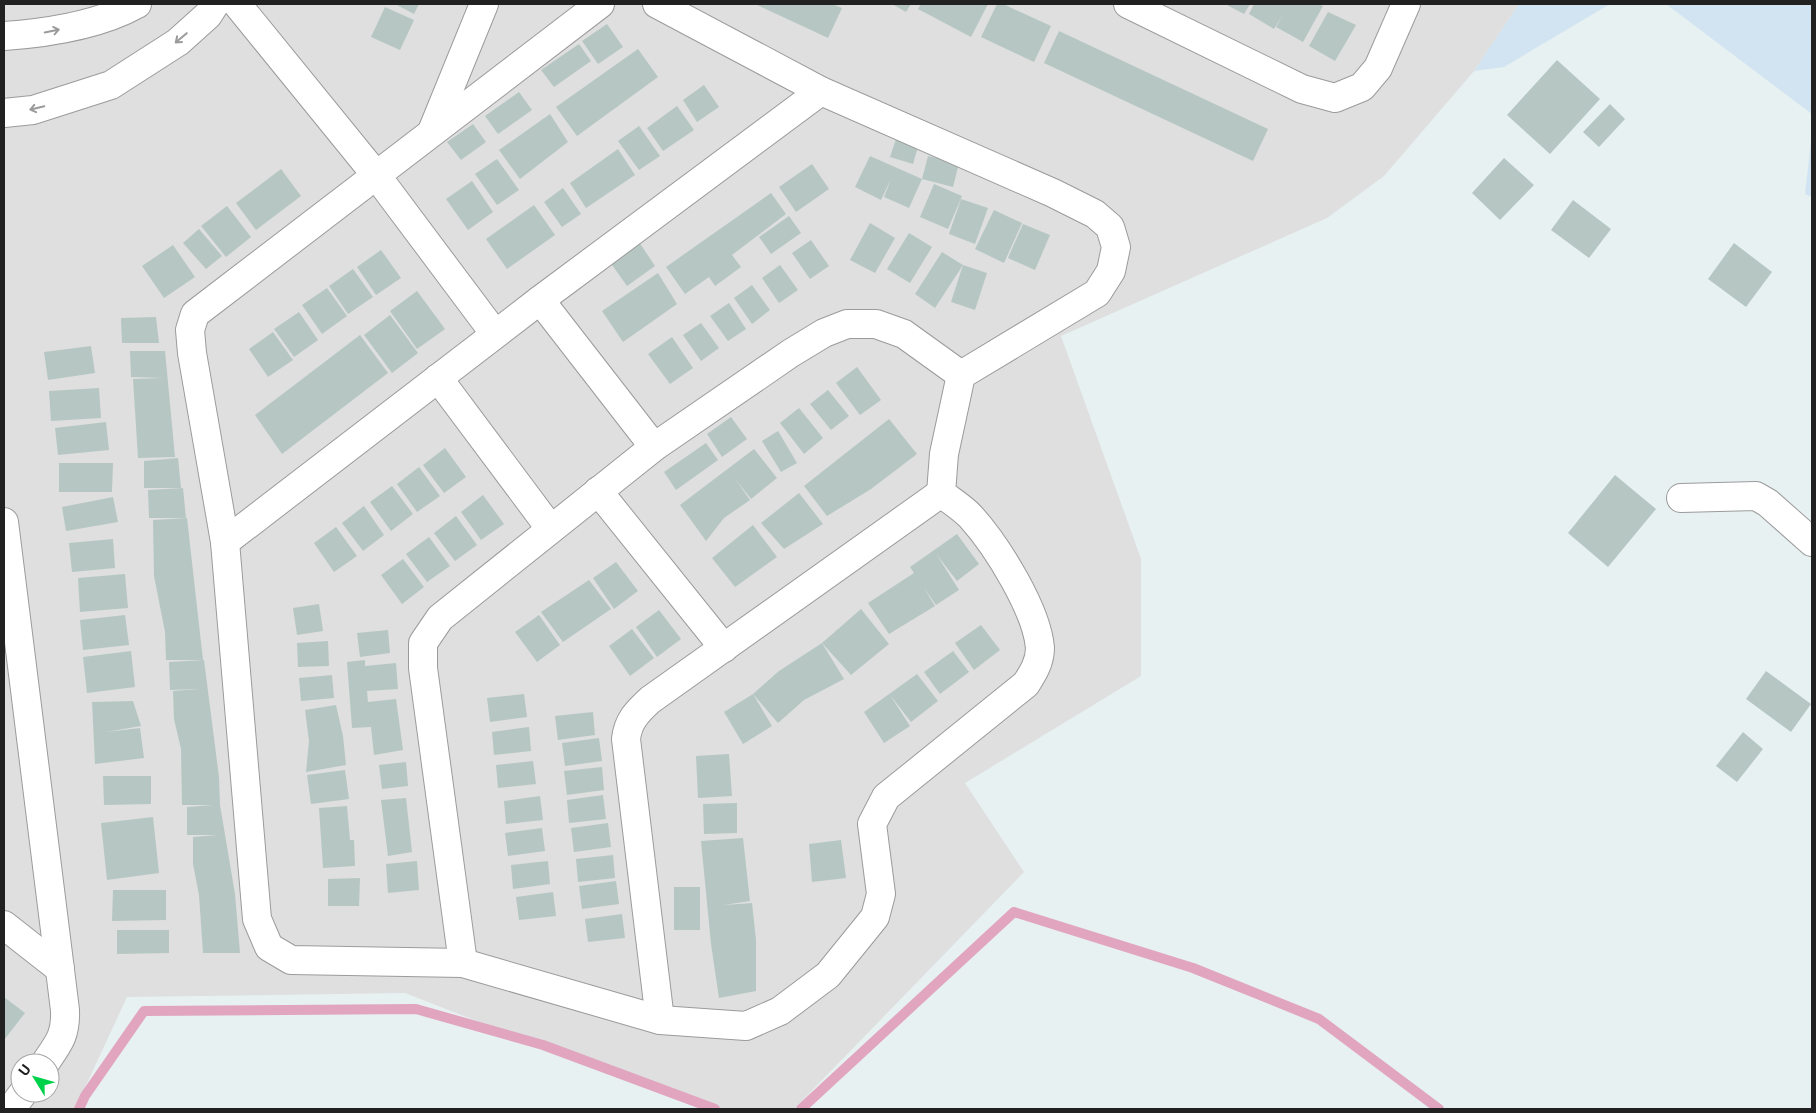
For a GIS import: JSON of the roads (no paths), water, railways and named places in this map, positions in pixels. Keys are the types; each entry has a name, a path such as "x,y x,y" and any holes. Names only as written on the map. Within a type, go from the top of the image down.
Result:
{"street":[{"path":"4,36 40,34 72,28 137,4"},
{"path":"4,113 33,110 111,85 178,42 208,15 215,4"},
{"path":"237,4 376,175 495,334"},
{"path":"433,131 484,4"},
{"path":"600,4 195,314 190,330 192,353 225,542 257,918 269,947 291,960 463,963 660,1020 746,1026 780,1011 828,975 874,917 881,894 872,824 886,797 1026,684 1036,667 1040,649 1034,620 1005,563 970,517 941,493"},
{"path":"657,4 821,91 1053,193 1095,214 1110,227 1116,247 1111,271 1097,293 961,375 944,454 941,493"},
{"path":"1128,4 1302,89 1335,98 1362,88 1378,68 1406,4"},
{"path":"225,542 495,334 821,91"},
{"path":"540,300 654,448"},
{"path":"463,963 423,668 423,643 440,618 550,528 654,448 791,353 824,334 846,324 876,324 904,334 961,375"},
{"path":"438,378 550,528"},
{"path":"598,490 724,648"},
{"path":"660,1020 626,739 628,726 636,713 650,700 941,493"},
{"path":"1681,498 1756,496 1768,503 1812,542"},
{"path":"4,522 66,1025 62,1039 52,1053"},
{"path":"4,683 21,660"},
{"path":"4,925 60,969"}],"waterway":[{"path":"801,1109 1014,912 1193,968 1319,1019 1439,1109"},
{"path":"79,1109 85,1096 144,1011 416,1009 543,1045 715,1109"}]}
